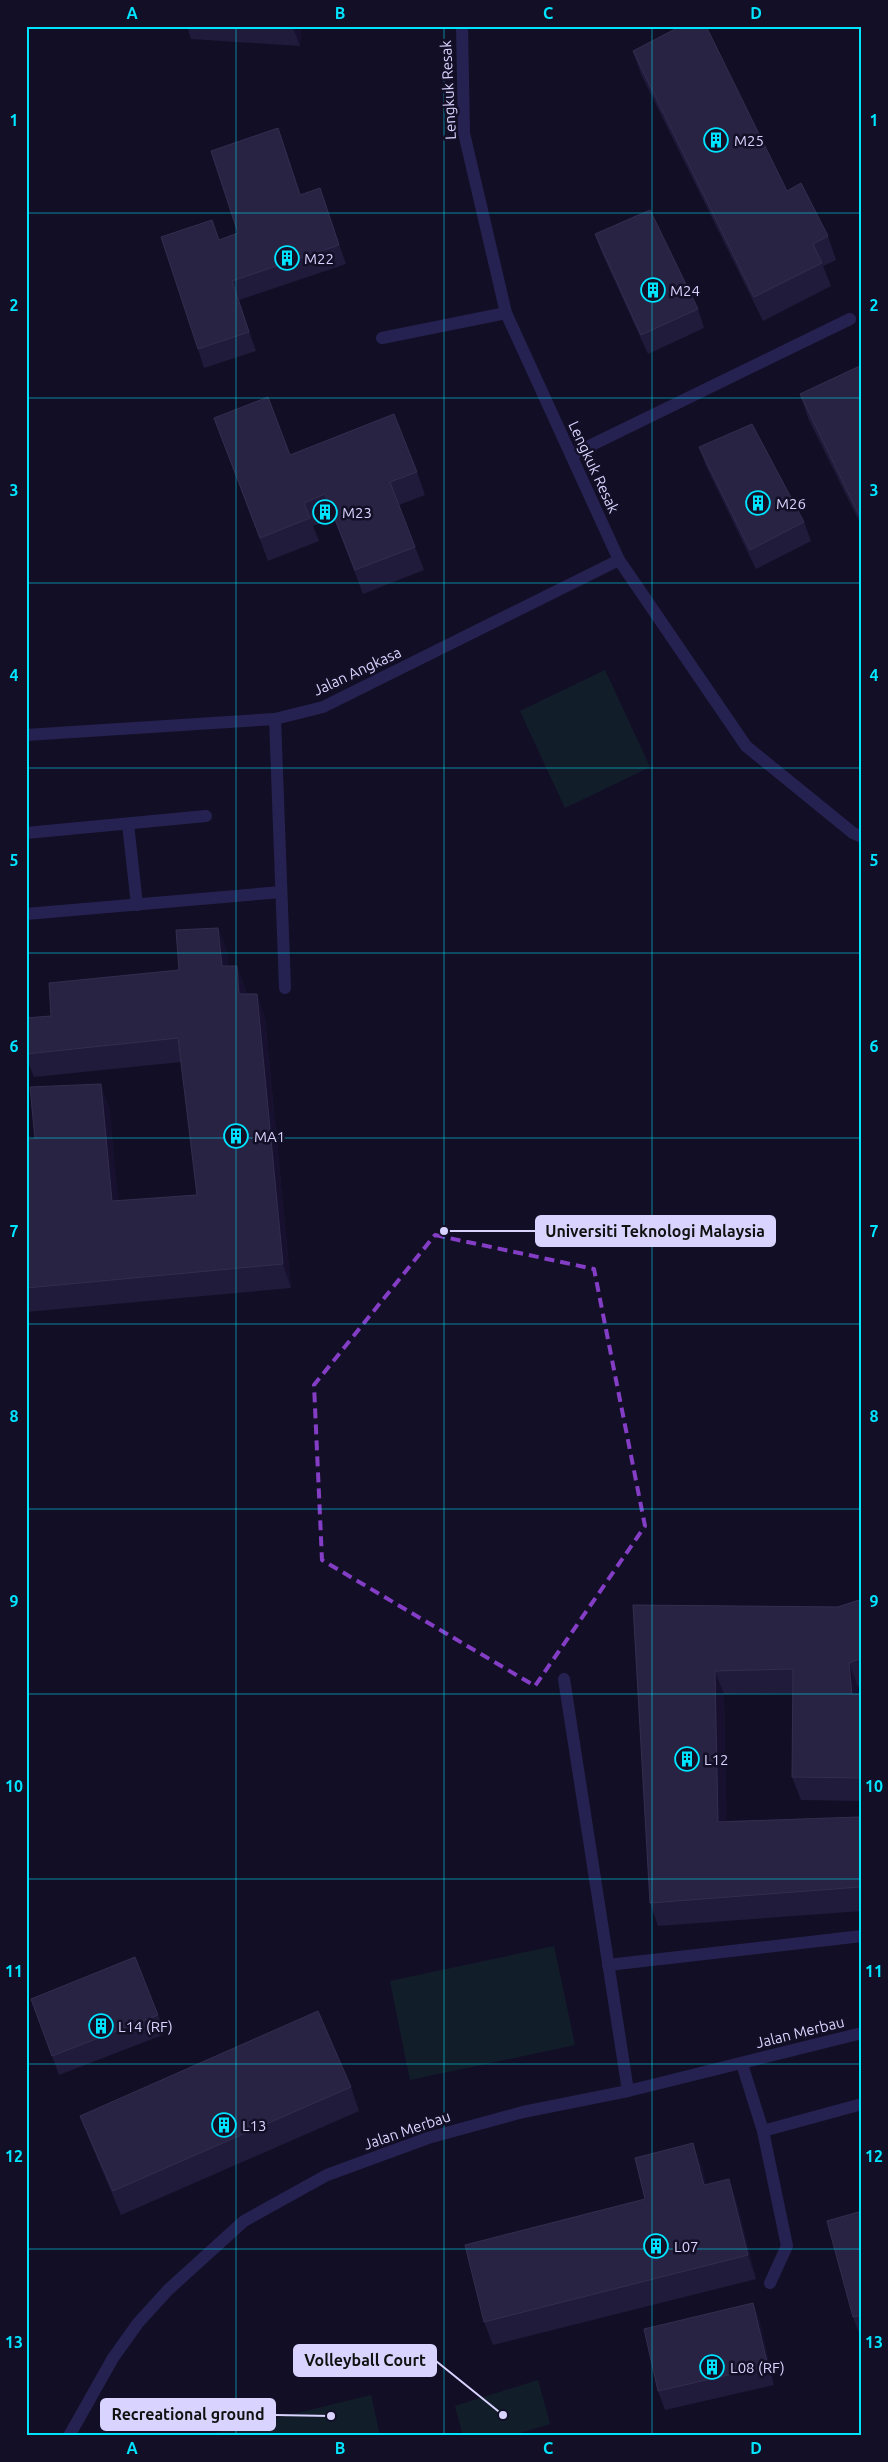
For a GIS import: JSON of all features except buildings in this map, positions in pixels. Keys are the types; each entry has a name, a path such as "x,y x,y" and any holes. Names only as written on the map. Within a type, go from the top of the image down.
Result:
{"street":[{"name":"Lengkuk Resak","path":"462,26 464,133 506,313 619,560 746,746 853,833 862,838"},
{"path":"382,338 506,313"},
{"path":"571,455 850,319"},
{"name":"Jalan Angkasa","path":"26,735 275,719 323,707 619,560"},
{"path":"275,719 285,988"},
{"path":"26,833 206,816"},
{"path":"128,824 137,905"},
{"path":"26,914 281,892"},
{"path":"564,1679 628,2090"},
{"path":"608,1966 862,1936"},
{"name":"Jalan Merbau","path":"69,2436 113,2358 138,2323 168,2290 244,2221 327,2175 428,2138 523,2112 742,2064 862,2034"},
{"path":"742,2064 763,2131 787,2246 770,2284"},
{"path":"763,2131 862,2104"}],"highlighted area":[{"path":"435,1235 594,1269 645,1526 535,1686 322,1560 314,1385"}],"green space":[{"path":"605,670 650,767 565,808 520,711"},
{"path":"554,1946 575,2045 410,2080 390,1981"},
{"path":"538,2380 550,2424 510,2436 463,2436 455,2406"},
{"path":"371,2395 380,2436 203,2436"}],"place":[{"name":"M25","path":"716,140"},
{"name":"M22","path":"287,258"},
{"name":"M24","path":"653,290"},
{"name":"M26","path":"758,503"},
{"name":"M23","path":"325,512"},
{"name":"MA1","path":"236,1136"},
{"name":"Universiti Teknologi Malaysia","path":"444,1231"},
{"name":"L12","path":"687,1759"},
{"name":"L14 (RF)","path":"101,2026"},
{"name":"L13","path":"224,2125"},
{"name":"L07","path":"656,2246"},
{"name":"L08 (RF)","path":"712,2367"},
{"name":"Volleyball Court","path":"503,2415"},
{"name":"Recreational ground","path":"331,2416"}]}
